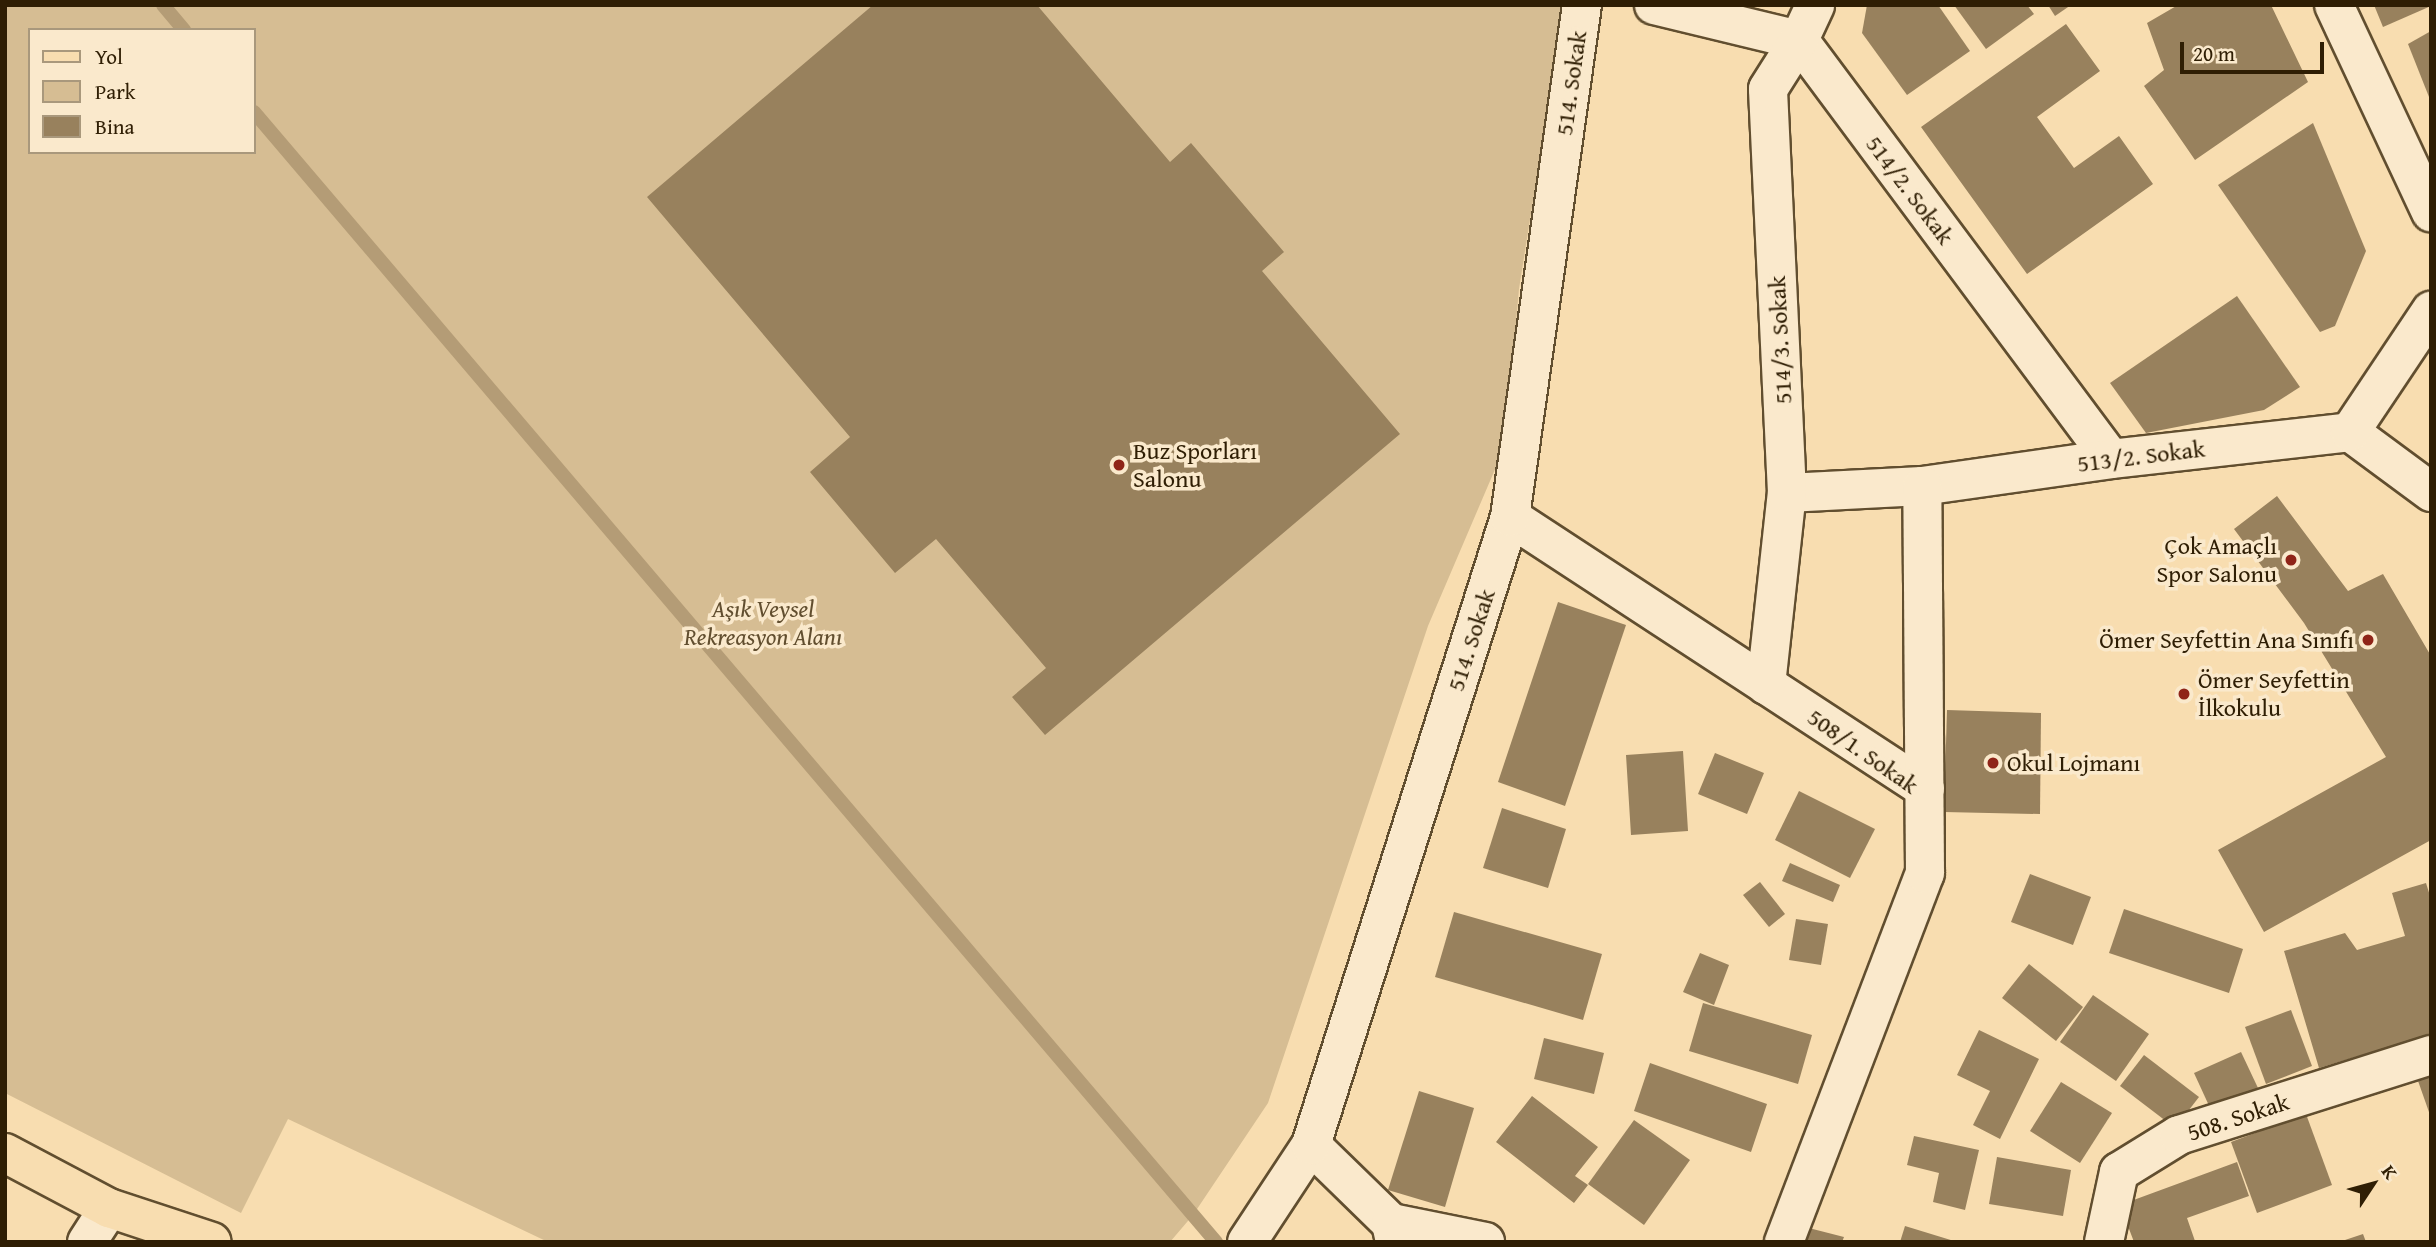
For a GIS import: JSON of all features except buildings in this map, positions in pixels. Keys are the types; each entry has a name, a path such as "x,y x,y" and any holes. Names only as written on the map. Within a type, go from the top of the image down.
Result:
{"main road":[{"path":"5,1153 109,1208 212,1242"}],"street":[{"name":"514. Sokak","path":"1247,1242 1311,1145 1510,517 1582,5"},
{"path":"1654,5 1799,40"},
{"name":"514/3. Sokak","path":"1766,685 1787,493 1768,89 1799,40 1815,5"},
{"path":"2334,5 2431,212"},
{"name":"514/2. Sokak","path":"1799,40 2111,459"},
{"path":"2431,311 2350,432 2431,492"},
{"name":"513/2. Sokak","path":"1787,493 1922,486 2111,459 2350,432"},
{"path":"1922,486 1925,789"},
{"name":"508/1. Sokak","path":"1510,517 1925,789 1925,873 1784,1242"},
{"name":"508. Sokak","path":"2104,1242 2119,1172 2179,1135 2431,1055"},
{"path":"1311,1145 1393,1232 1485,1242"},
{"path":"88,1242 109,1208"}],"green space":[{"name":"Aşık Veysel Rekreasyon Alanı","path":"5,5 1564,5 1519,289 1505,446 1428,626 1268,1103 1193,1215 1170,1242 548,1242 288,1119 241,1213 5,1093"}],"waterway":[{"path":"163,5 182,28"},
{"path":"256,114 1216,1242"}],"place":[{"name":"Buz Sporları Salonu","path":"1119,465"},
{"name":"Çok Amaçlı Spor Salonu","path":"2291,560"},
{"name":"Ömer Seyfettin Ana Sınıfı","path":"2368,640"},
{"name":"Ömer Seyfettin İlkokulu","path":"2184,694"},
{"name":"Okul Lojmanı","path":"1993,763"}]}
